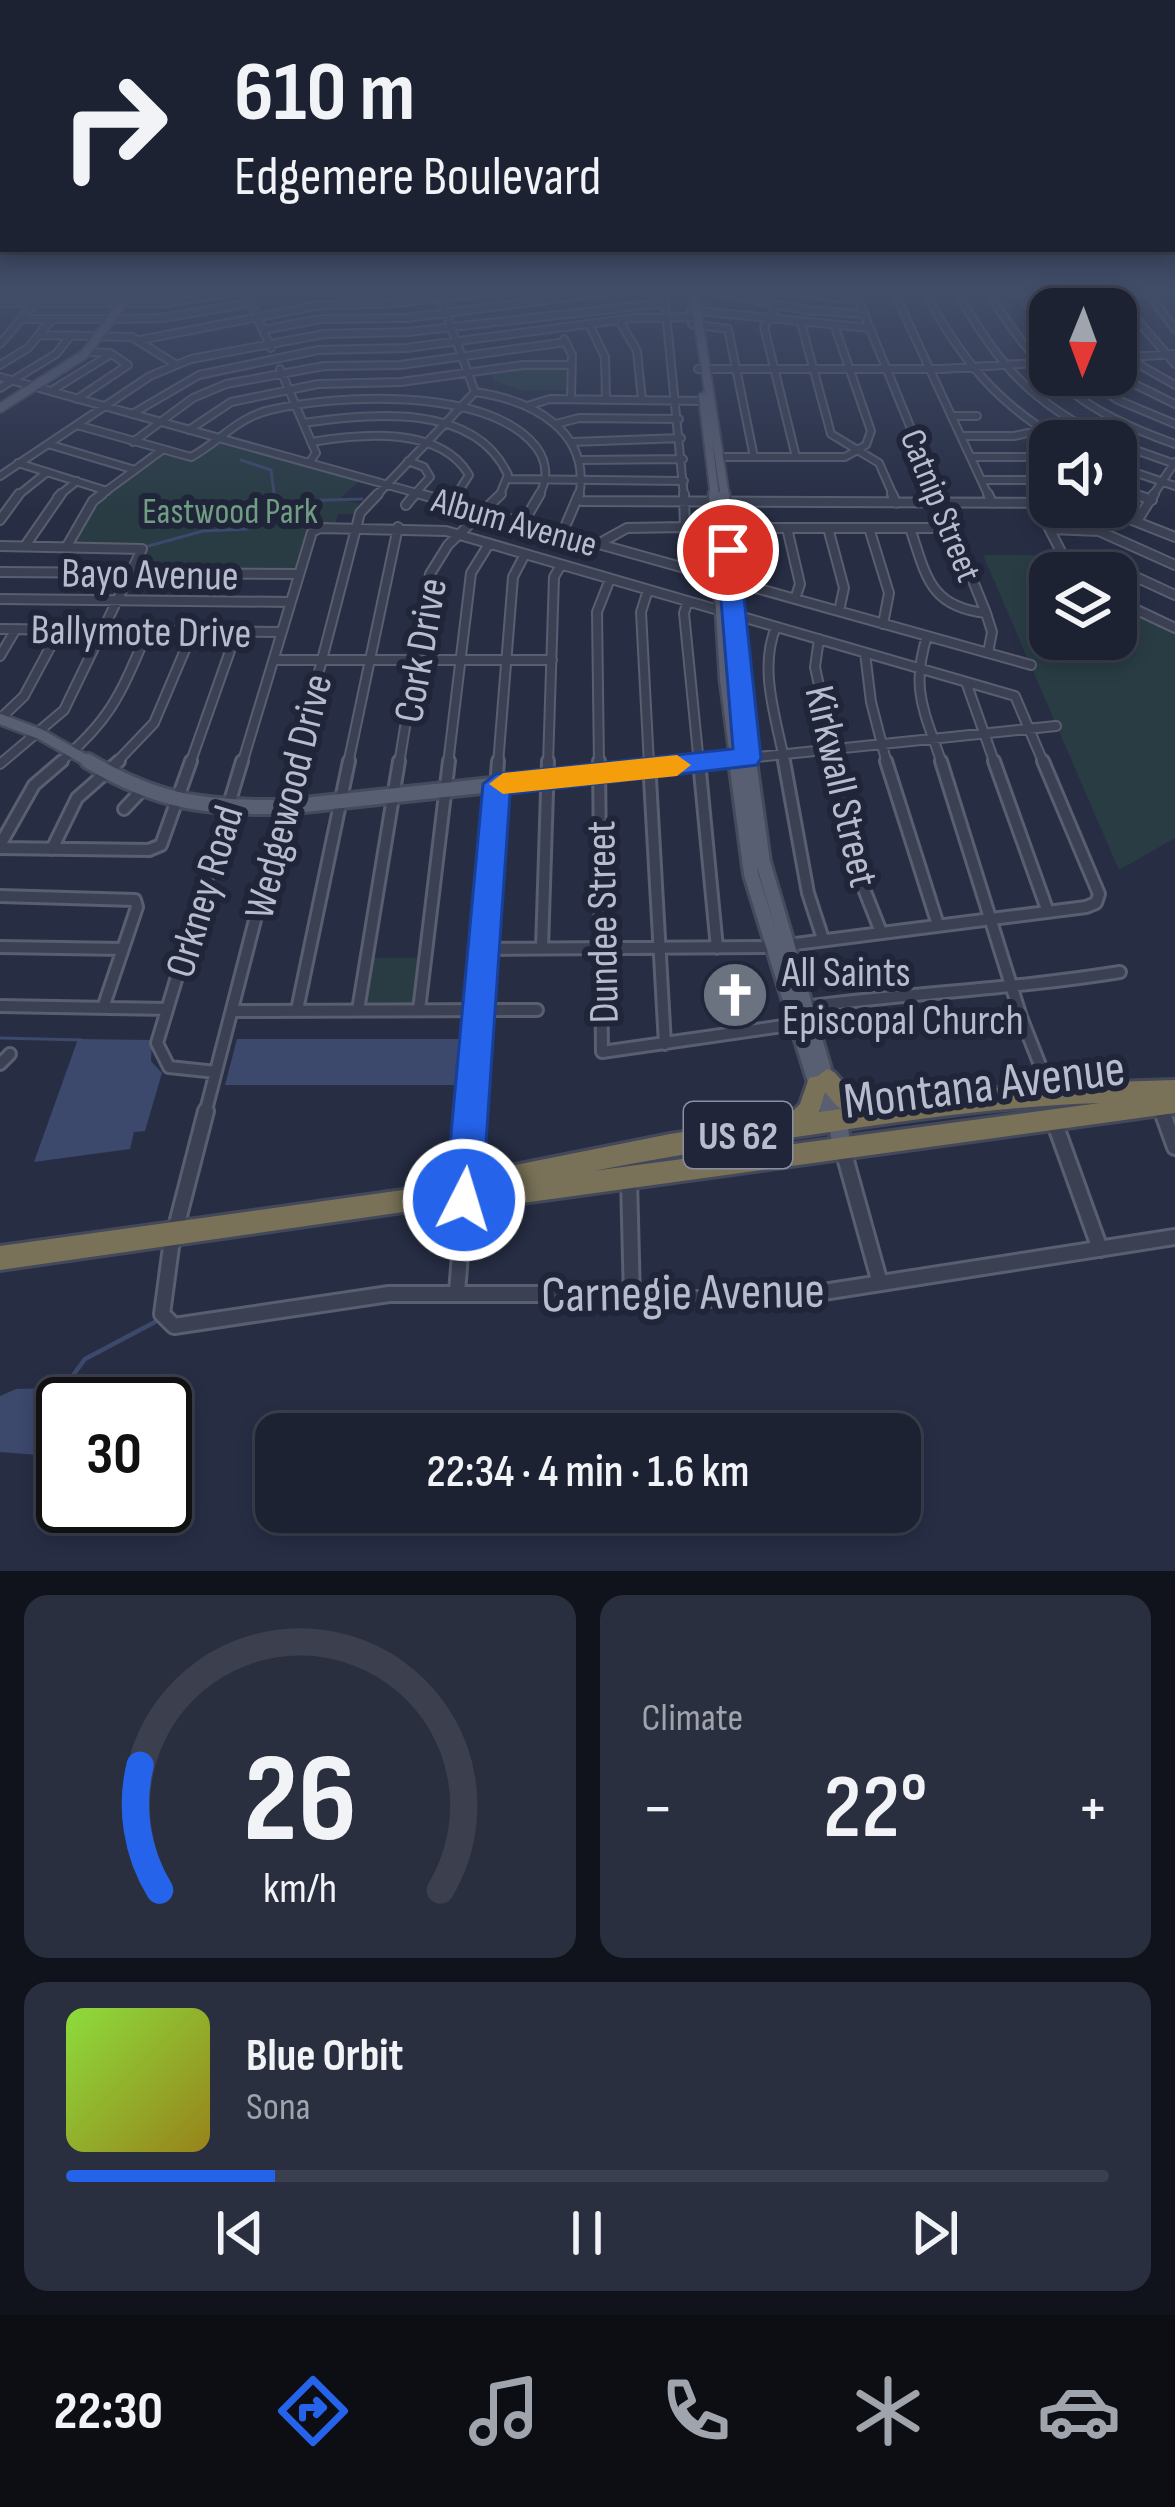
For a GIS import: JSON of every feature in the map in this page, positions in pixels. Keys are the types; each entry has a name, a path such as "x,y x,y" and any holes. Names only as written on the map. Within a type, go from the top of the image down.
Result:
{"highway":[{"path":"792,1127 809,1111 822,1082 853,1104 884,1112"},
{"name":"Montana Avenue","path":"459,1194 670,1145 884,1112 1170,1099"},
{"name":"Montana Avenue","path":"0,1258 459,1194 629,1178 842,1148 1052,1107"}],"main road":[{"path":"2,406 62,365"},
{"path":"32,386 66,365"},
{"path":"701,365 716,457 741,759 778,946 822,1082 825,1112 835,1122 842,1148"},
{"path":"0,719 39,733 142,790 178,803 229,807 285,807 741,759"}],"street":[{"path":"0,388 37,365"},
{"path":"51,392 93,365"},
{"path":"77,399 128,365"},
{"path":"0,476 173,365"},
{"path":"132,414 188,380 246,365"},
{"path":"278,365 316,455 308,464"},
{"path":"133,442 216,387 326,365"},
{"path":"468,365 475,392 527,406 556,424 582,460 582,501 562,534"},
{"path":"189,430 226,404 289,389 567,365"},
{"path":"571,400 572,365"},
{"path":"605,365 606,400"},
{"path":"639,365 641,400"},
{"path":"672,365 683,459 686,569"},
{"path":"735,365 754,457"},
{"path":"773,365 796,457"},
{"path":"810,365 831,434 881,466 896,503"},
{"path":"716,457 845,457 858,451 868,443 871,431 848,365"},
{"name":"Catnip Street","path":"885,365 986,613 992,637 988,653"},
{"path":"927,365 992,503"},
{"path":"965,365 993,396 1029,422"},
{"path":"702,369 1011,365"},
{"path":"1144,365 1175,385"},
{"path":"1000,366 1042,404 1072,420"},
{"name":"Album Avenue","path":"0,377 1031,665"},
{"path":"1137,385 1175,404"},
{"name":"Wedgewood Drive","path":"190,1324 170,1325 162,1314 175,1233 356,527 364,504 475,392"},
{"path":"942,396 956,396"},
{"path":"1075,396 1094,410 1175,444"},
{"path":"1112,396 1175,424"},
{"path":"76,425 192,457 248,417 296,406 331,400 402,400 464,407 502,420 525,435 544,461 541,497 523,523"},
{"path":"527,406 539,400 708,401"},
{"path":"951,416 977,416"},
{"path":"556,424 586,418 679,419"},
{"path":"303,423 412,419 446,424 491,444 505,461 507,479 684,481"},
{"path":"961,436 1029,433"},
{"path":"311,442 399,438 453,452 467,467 467,484 452,503"},
{"path":"572,442 681,439"},
{"path":"48,444 135,470"},
{"path":"67,546 90,504 162,450"},
{"path":"1137,450 1175,463 1137,520 1175,538"},
{"path":"970,458 1029,458"},
{"path":"582,460 683,459"},
{"path":"406,505 428,482 429,472 408,461"},
{"path":"18,464 106,490"},
{"path":"0,520 20,494 47,472"},
{"path":"1137,473 1175,486"},
{"name":"Cork Drive","path":"358,1010 430,574 455,534 487,513 507,479"},
{"path":"981,480 1029,480"},
{"path":"25,546 50,505 76,482"},
{"path":"1137,495 1152,500"},
{"path":"582,501 1029,503"},
{"path":"356,527 455,534 1018,699 1097,890 1091,906 778,946 484,949"},
{"name":"Orkney Road","path":"216,1072 174,1071 160,1060 157,1043 299,574 317,528 356,527"},
{"path":"296,1010 398,527"},
{"path":"598,544 623,528 686,527"},
{"path":"721,528 951,528"},
{"path":"787,528 800,584 795,599"},
{"path":"828,528 844,588 838,611"},
{"path":"868,528 889,593 883,624"},
{"path":"910,528 935,596 958,610 986,613"},
{"path":"1049,529 1062,552"},
{"path":"1049,529 1099,531 1175,565"},
{"path":"418,1010 472,573 489,544"},
{"path":"0,545 140,548 64,710 0,764"},
{"path":"457,1293 459,1194 479,1010 513,573 525,554"},
{"path":"542,948 554,580 561,565"},
{"name":"Bayo Avenue","path":"0,572 299,574"},
{"path":"1137,577 1175,595"},
{"name":"Dundee Street","path":"610,579 597,606 602,1052 665,1044"},
{"path":"649,590 640,612 665,1044 936,990 1012,988 1120,972"},
{"path":"0,599 291,602"},
{"path":"688,601 684,613 718,948"},
{"path":"1137,610 1175,628"},
{"path":"776,627 767,659 808,893 823,939"},
{"name":"Ballymote Drive","path":"0,629 282,632"},
{"path":"0,656 16,629"},
{"path":"0,719 24,696 60,629"},
{"path":"148,630 114,709 34,785 0,847 153,850 164,842 237,632"},
{"path":"52,849 77,798 154,723 193,631"},
{"path":"927,636 917,667 917,686 1100,1249"},
{"name":"Kirkwall Street","path":"819,639 815,668 865,889 881,932"},
{"path":"866,653 863,670 920,883 938,925"},
{"path":"274,660 552,660"},
{"path":"966,682 1048,912"},
{"path":"741,759 1056,725"},
{"path":"124,809 142,790"},
{"path":"0,896 133,898 137,907 103,1008"},
{"path":"0,947 122,949"},
{"path":"0,1006 167,1009"},
{"path":"232,1010 537,1010"},
{"path":"1170,1099 1175,1147"},
{"path":"842,1148 880,1283"},
{"path":"629,1178 632,1300"},
{"name":"Carnegie Avenue","path":"190,1324 389,1294 772,1299 1175,1237"}],"green space":[{"path":"570,367 570,391 520,390 494,381 490,371"},
{"name":"Eastwood Park","path":"219,441 360,480 339,500 359,503 353,514 338,514 335,525 313,527 297,572 137,571 144,546 72,544 96,502 162,452 196,458"},
{"path":"983,555 1029,555 1029,660 1137,660 1137,611 1175,630 1175,838 1119,870"},
{"path":"370,958 422,958 414,1006 364,1005"}],"water":[{"path":"78,1039 152,1040 151,1061 162,1073 145,1131 134,1132 130,1149 34,1162"},
{"path":"237,1039 471,1039 468,1085 225,1085"},
{"path":"16,1389 36,1389 36,1455 0,1452 0,1396"}],"waterway":[{"path":"241,460 271,470 274,493"},
{"path":"295,501 362,499"},
{"path":"145,547 203,531 247,529 269,517"},
{"path":"0,1038 82,1040"},
{"path":"72,1377 85,1359 155,1322"}],"slow traffic":[{"path":"503,784 677,765"}],"place":[{"name":"All Saints Episcopal Church","path":"735,995"}],"route":[{"path":"464,1200 496,784 747,758 728,550"}]}
